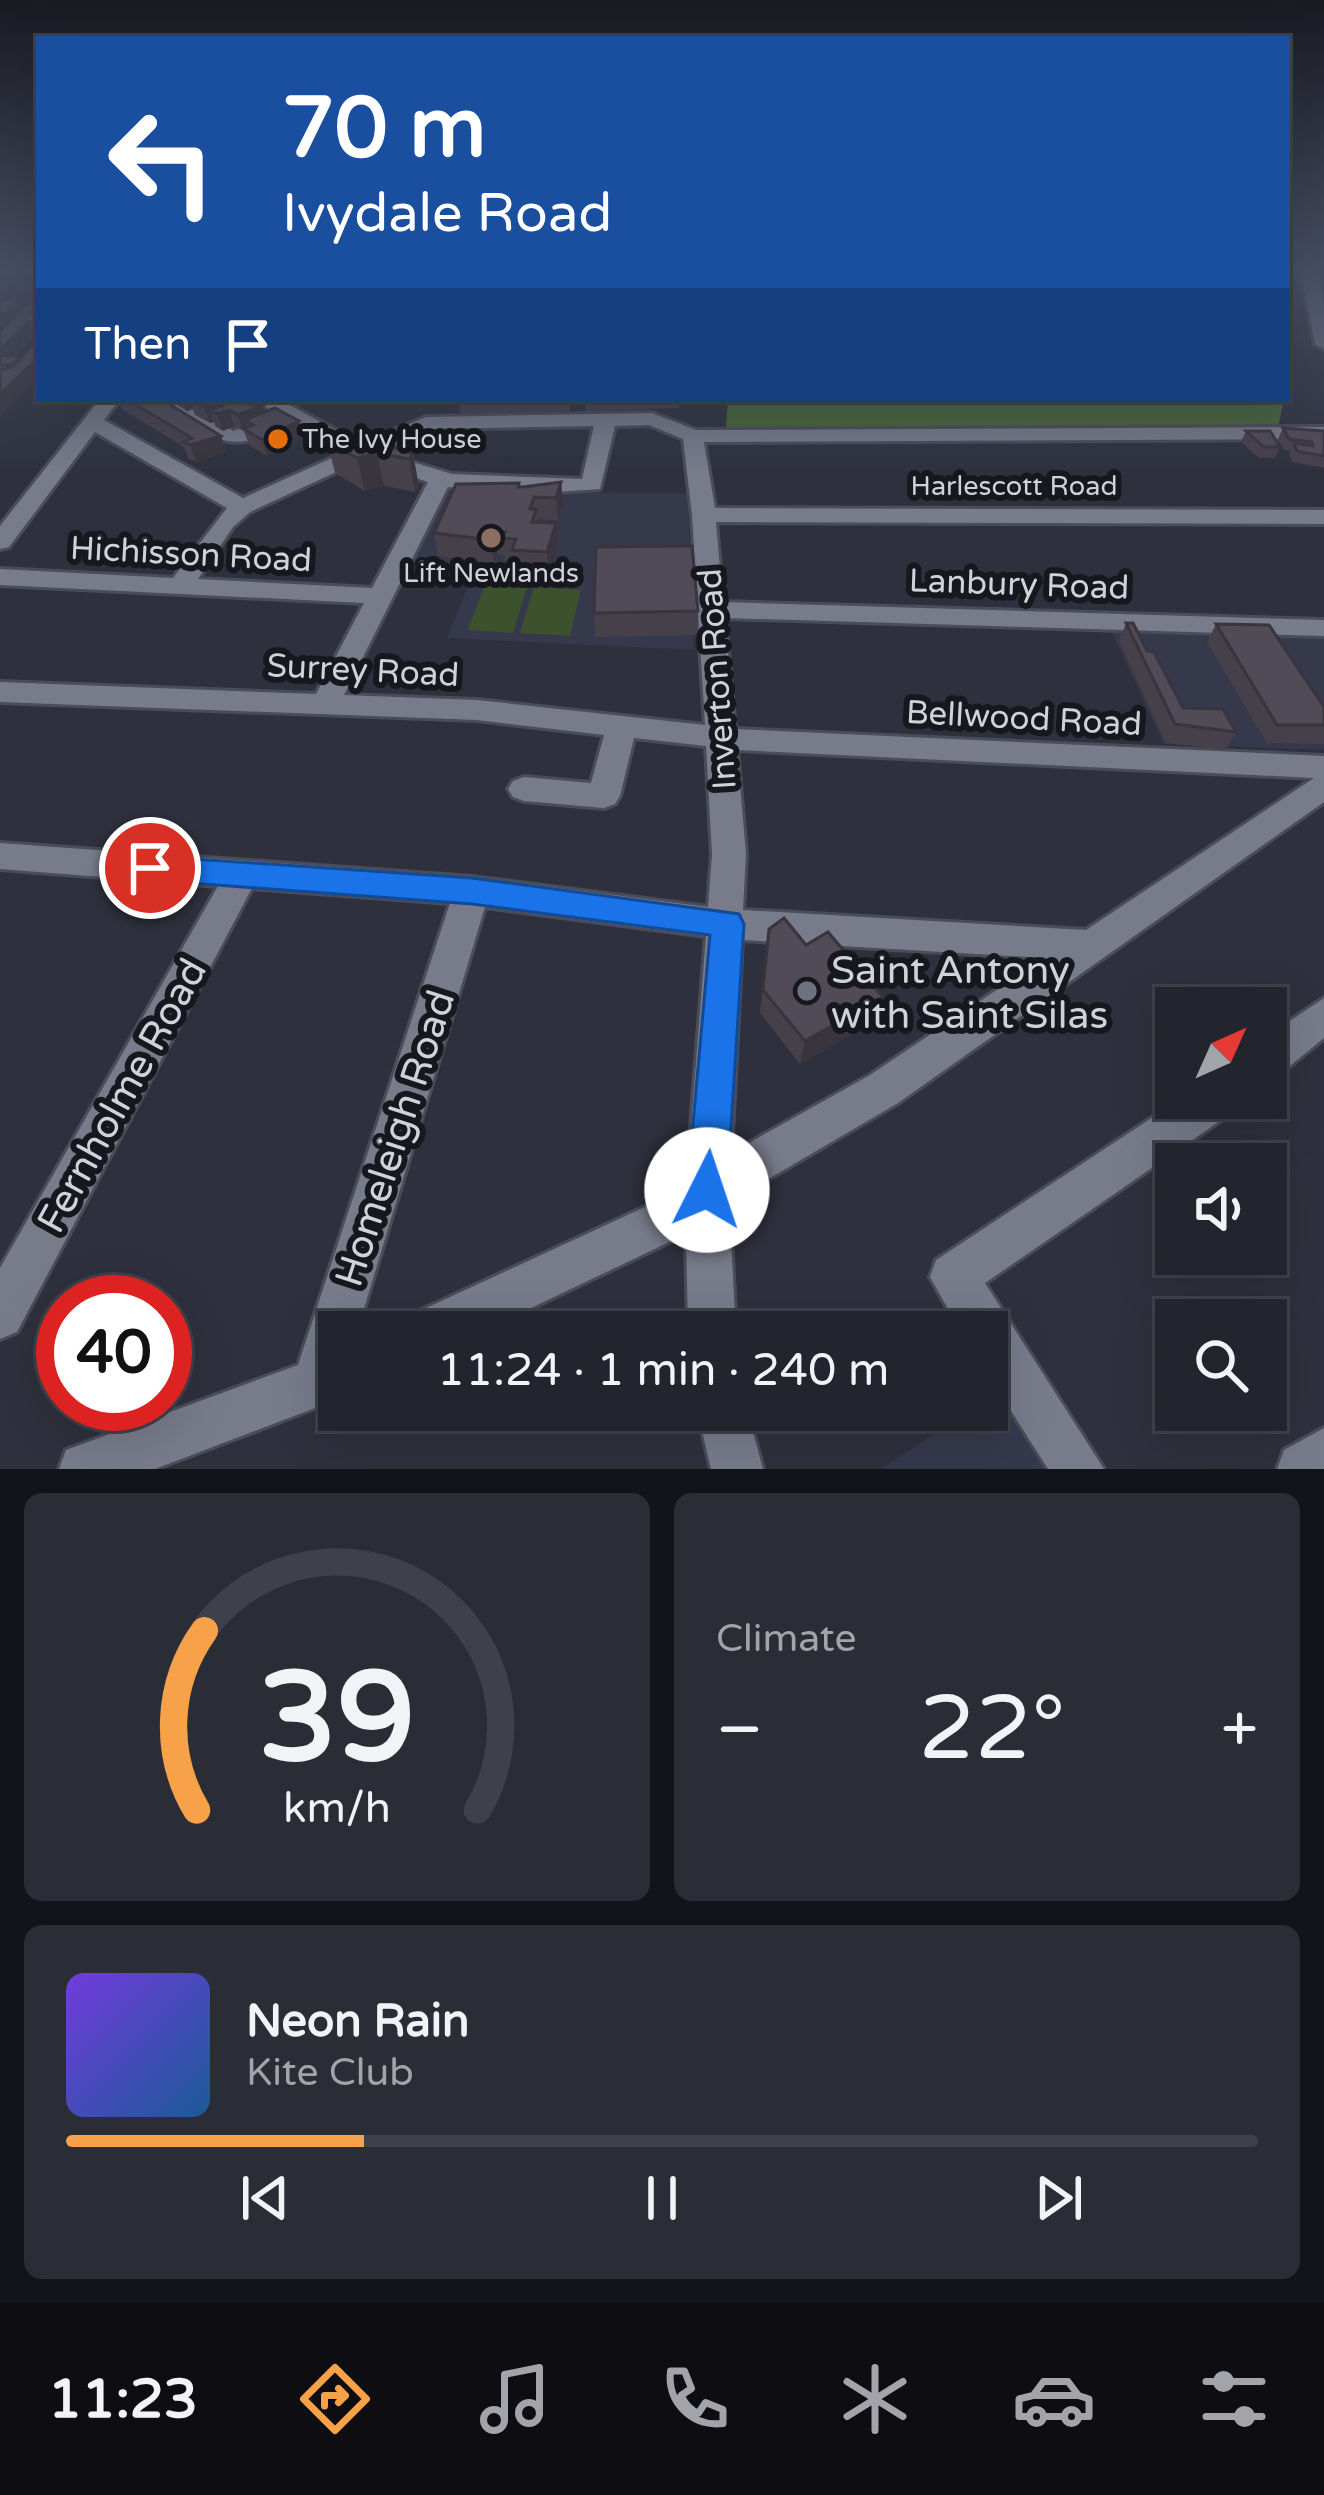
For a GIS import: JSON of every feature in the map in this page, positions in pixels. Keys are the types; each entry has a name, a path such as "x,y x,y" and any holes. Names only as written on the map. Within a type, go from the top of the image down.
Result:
{"street":[{"path":"0,542 107,402"},
{"path":"269,402 358,454 440,481 496,487 592,484 606,419"},
{"path":"168,404 231,439 294,416"},
{"path":"182,584 225,522 242,507 441,419 578,410 606,419 658,419 693,436 1324,433"},
{"path":"91,421 242,507"},
{"name":"Inverton Road","path":"693,436 704,515 729,854 707,1195 711,1311"},
{"path":"326,702 440,481"},
{"name":"Harlescott Road","path":"704,515 1324,517"},
{"name":"Hichisson Road","path":"0,577 379,596"},
{"name":"Lanbury Road","path":"712,610 1324,628"},
{"name":"Surrey Road","path":"0,692 476,710 721,738"},
{"path":"524,789 604,796 621,728"},
{"name":"Bellwood Road","path":"721,738 1324,767"},
{"path":"471,1311 707,1195 884,1089 1324,785"},
{"path":"4,863 472,891 728,924 1096,946"},
{"name":"Fernholme Road","path":"0,1315 242,875"},
{"name":"Homeleigh Road","path":"348,1311 472,891"},
{"path":"1287,1045 1324,1016"},
{"path":"1078,1469 953,1277 1187,1119"},
{"path":"86,1469 318,1383"},
{"path":"727,1431 737,1469"},
{"path":"1303,1469 1324,1454"}],"shaded area":[{"path":"443,492 688,493 694,650 447,638 471,579 405,574"},
{"path":"1111,630 1324,635 1324,750 1164,744"},
{"path":"1008,1403 1050,1469 881,1469 938,1431 1008,1431"}],"green space":[{"path":"728,402 1283,402 1277,433 738,435 726,427"},
{"path":"485,585 527,587 513,633 468,630"},
{"path":"534,587 581,590 570,636 520,633"}],"building":[{"path":"36,340 36,360 0,394 0,370 13,367"},
{"path":"0,356 20,356 11,365 0,365"},
{"path":"131,402 166,402 221,436 190,445 183,442 192,438"},
{"path":"195,402 245,402 261,406 238,415 210,410 222,406 216,403 204,407"},
{"path":"275,408 299,421 262,440 243,428 253,425 245,420"},
{"path":"1283,428 1324,431 1324,456 1297,451 1294,443 1313,446 1312,442 1289,439"},
{"path":"1246,431 1270,431 1280,447 1264,447"},
{"path":"347,432 413,454 409,459 377,453 357,458 327,441"},
{"path":"561,482 556,498 534,497 530,509 536,509 532,522 556,523 547,552 512,550 516,539 502,538 505,532 494,531 491,540 434,533 456,484 519,483 523,487"},
{"path":"692,546 698,611 594,613 596,547"},
{"path":"1126,623 1133,623 1147,651 1154,652 1183,708 1223,709 1236,732 1175,724"},
{"path":"1216,624 1269,625 1324,707 1324,725 1277,725"},
{"name":"Saint Antony with Saint Silas","path":"784,918 806,945 828,932 883,997 805,1041 763,990 769,929"}],"place":[{"name":"The Ivy House","path":"278,439"},
{"name":"Lift Newlands","path":"491,538"},
{"name":"Saint Antony with Saint Silas","path":"807,991"}],"route":[{"path":"150,868 472,891 728,924 707,1190"}]}
